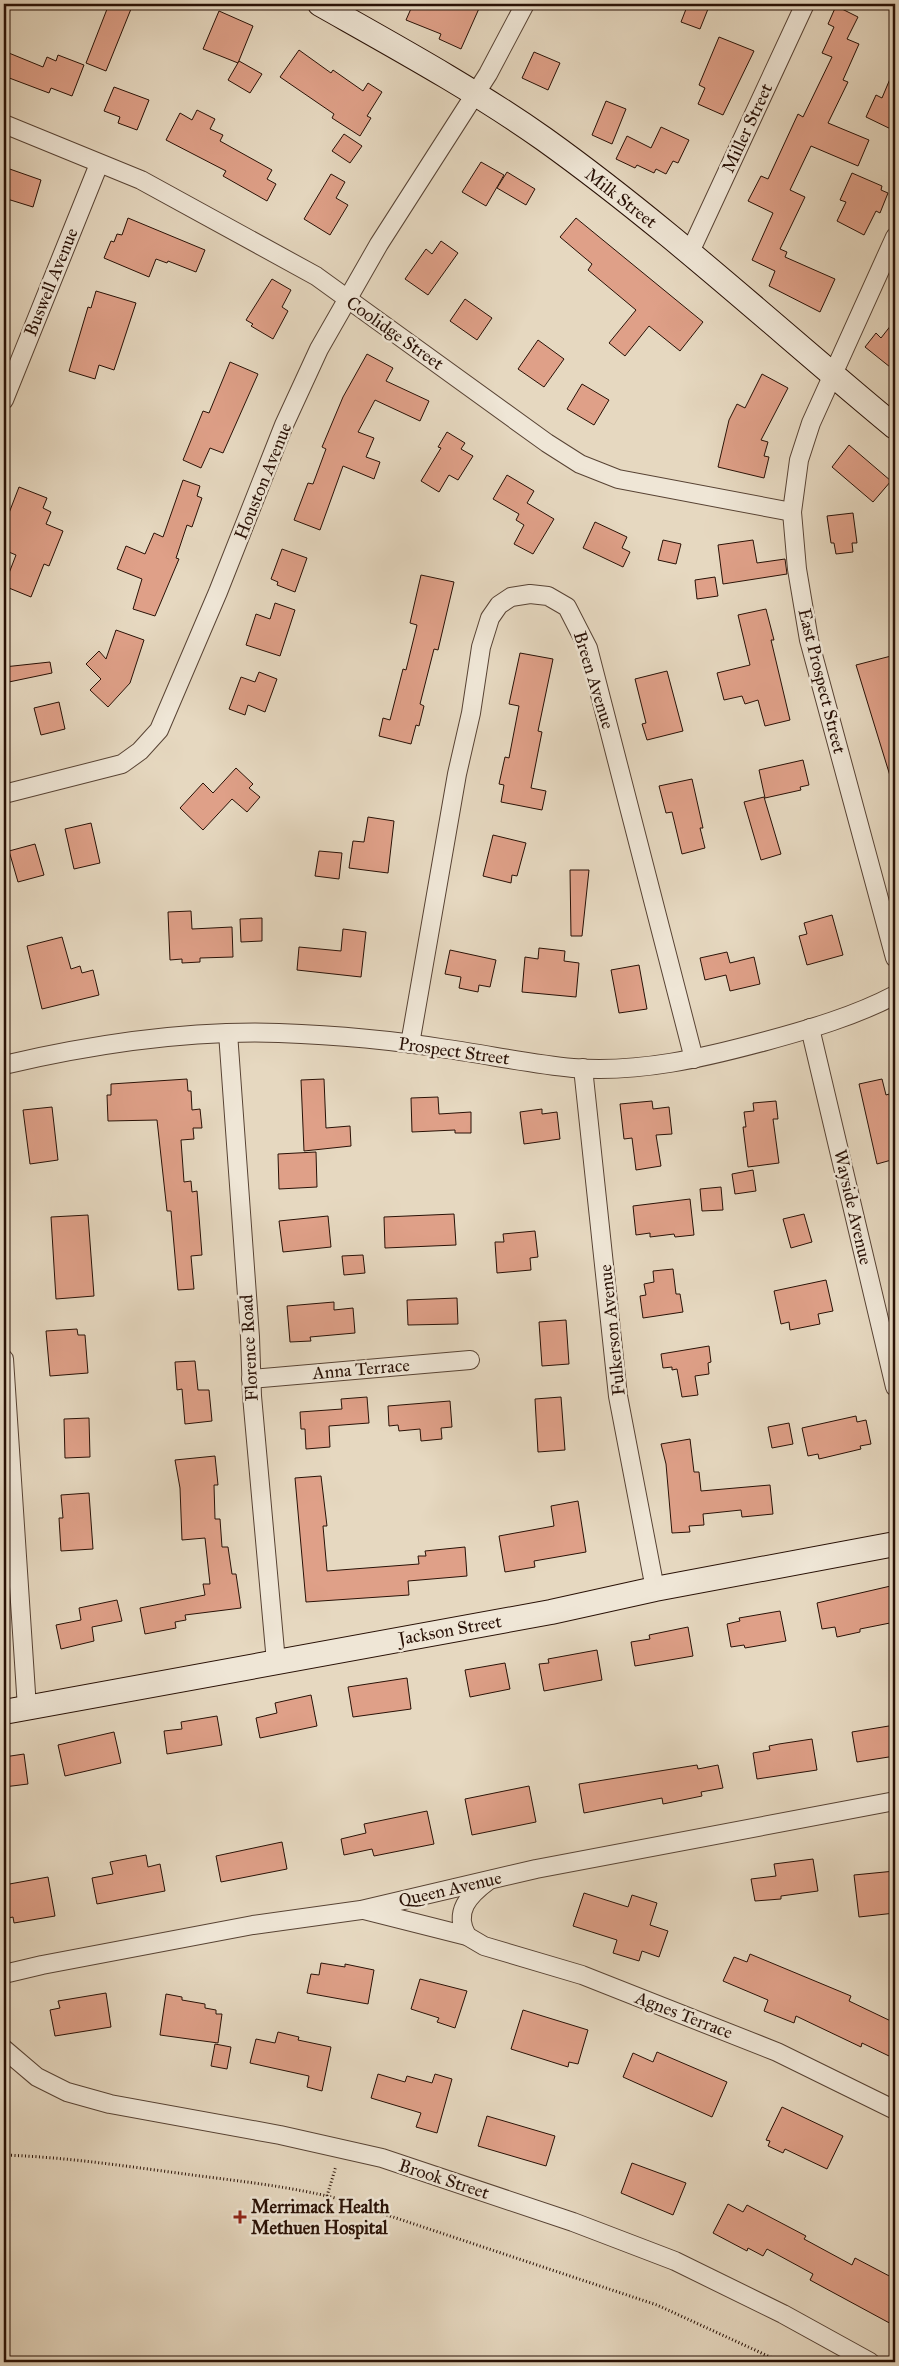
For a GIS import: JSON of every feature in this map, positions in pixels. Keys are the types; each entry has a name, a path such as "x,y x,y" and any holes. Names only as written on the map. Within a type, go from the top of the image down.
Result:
{"main road":[{"name":"Milk Street","path":"320,4 474,94 572,160 690,252 895,427"},
{"name":"Jackson Street","path":"4,1712 552,1612 656,1589 895,1544"}],"street":[{"name":"Houston Avenue","path":"4,794 122,764 140,751 159,730 218,592 284,425 319,349 346,299 474,94 525,4"},
{"name":"Miller Street","path":"690,252 805,4"},
{"name":"Coolidge Street","path":"4,124 141,180 316,276 547,443 580,464 618,479 792,512"},
{"name":"Buswell Avenue","path":"4,400 99,164"},
{"name":"East Prospect Street","path":"895,238 811,423 800,460 792,512 797,569 809,640 895,958"},
{"name":"Breen Avenue","path":"410,1044 457,774 471,712 484,634 490,618 499,605 511,597 530,594 548,596 567,607 588,648 694,1059"},
{"name":"Prospect Street","path":"4,1063 119,1042 192,1034 278,1033 363,1038 583,1068 628,1068 674,1064 810,1028 844,1017 895,995"},
{"name":"Wayside Avenue","path":"810,1028 895,1387"},
{"name":"Florence Road","path":"228,1033 251,1379 276,1662"},
{"name":"Fulkerson Avenue","path":"583,1068 618,1396 656,1589"},
{"path":"4,1359 27,1708"},
{"name":"Anna Terrace","path":"251,1379 470,1360"},
{"name":"Queen Avenue","path":"4,1974 253,1925 360,1910 492,1878 895,1801"},
{"path":"467,1936 462,1927 462,1915 467,1898 492,1878"},
{"name":"Agnes Terrace","path":"360,1910 467,1936 484,1946 582,1975 697,2019 776,2052 895,2110"},
{"name":"Brook Street","path":"4,2049 37,2077 76,2095 110,2104 233,2126 382,2158 573,2222 675,2261 783,2314 870,2362"}],"path":[{"path":"327,2196 341,2150"},
{"path":"4,2155 102,2163 298,2189 327,2196 396,2216 444,2235 657,2305 781,2362"}],"building":[{"path":"109,4 133,4 106,71 86,63"},
{"path":"413,4 481,4 461,49 439,39 441,34 406,20"},
{"path":"688,4 708,9 700,29 681,22"},
{"path":"836,6 858,17 847,39 859,44 843,80 848,82 828,123 869,140 858,166 811,146 790,190 805,197 780,249 787,252 785,257 835,279 820,312 769,286 775,271 752,260 773,213 748,201 761,176 768,179 798,114 803,117 832,57 822,53 834,27 828,24"},
{"path":"219,11 253,26 238,63 203,49"},
{"path":"719,37 754,51 723,115 698,104 705,88 699,85"},
{"path":"299,50 331,73 333,70 363,91 368,83 382,92 367,116 371,118 360,136 332,118 334,114 280,77"},
{"path":"4,51 43,67 47,57 56,61 58,55 84,65 72,96 51,88 49,93 4,76"},
{"path":"534,52 560,63 548,90 522,78"},
{"path":"239,61 262,74 250,93 228,80"},
{"path":"895,67 895,131 866,117 876,95 882,98"},
{"path":"114,87 149,100 137,130 118,123 120,117 104,111"},
{"path":"606,101 626,109 612,144 592,135"},
{"path":"197,110 215,119 210,129 223,135 220,141 272,170 267,179 276,184 267,201 223,176 226,171 166,140 180,113 192,120"},
{"path":"661,127 689,140 678,163 673,161 666,174 656,169 654,173 637,165 635,168 616,159 627,136 651,148"},
{"path":"344,134 362,146 350,163 332,151"},
{"path":"481,162 504,175 486,206 462,192"},
{"path":"4,167 41,180 33,207 4,198"},
{"path":"507,172 535,189 526,205 497,188"},
{"path":"852,173 882,186 881,190 888,193 880,213 876,211 864,235 837,221 846,202 840,200"},
{"path":"331,174 345,182 336,198 348,205 330,235 304,219"},
{"path":"128,218 205,250 196,272 168,261 167,263 156,259 149,277 104,258 111,241 114,242 117,234 122,235"},
{"path":"576,218 703,322 680,351 649,326 625,356 609,343 636,310 588,270 592,264 560,237"},
{"path":"441,241 458,253 428,295 405,279 426,249 432,254"},
{"path":"272,279 291,290 282,307 288,311 273,339 251,326 253,324 246,320"},
{"path":"96,291 136,303 114,370 99,365 95,379 69,371 88,307 91,308"},
{"path":"465,299 492,318 477,340 450,321"},
{"path":"895,320 895,371 865,347 876,333 881,338"},
{"path":"538,340 564,359 544,387 518,369"},
{"path":"367,354 393,368 386,381 429,401 420,421 375,400 358,432 374,438 366,457 380,462 374,479 343,466 320,530 294,520 308,483 313,484 326,449 322,447 343,397"},
{"path":"230,362 258,374 223,453 210,448 201,468 183,460 203,411 209,413"},
{"path":"762,374 788,388 761,440 768,442 764,456 769,457 764,478 718,467 729,420 737,404 745,408"},
{"path":"582,384 609,400 594,425 567,409"},
{"path":"447,432 465,443 461,449 473,456 458,480 449,475 439,492 421,481 441,448 438,447"},
{"path":"849,445 891,481 873,502 832,467"},
{"path":"507,475 534,491 527,503 554,519 533,554 514,544 524,525 516,520 519,514 493,499"},
{"path":"183,480 200,486 197,496 202,498 192,527 187,525 176,558 179,559 155,616 133,609 142,579 117,569 126,546 145,554 154,533 163,537"},
{"path":"19,487 47,498 43,508 51,512 46,524 63,531 49,566 44,564 31,597 4,586 16,555 4,550 4,526"},
{"path":"853,513 857,543 852,543 853,552 836,554 834,543 831,543 827,516"},
{"path":"595,522 627,537 622,548 630,552 623,567 583,548"},
{"path":"663,540 681,544 676,564 658,560"},
{"path":"753,540 757,563 785,559 787,574 723,584 718,545"},
{"path":"282,549 307,558 295,592 277,585 278,582 271,579"},
{"path":"421,575 454,582 438,650 434,649 420,704 424,706 419,726 416,725 411,744 379,736 383,718 390,720 403,669 406,670 417,625 410,623"},
{"path":"715,577 718,596 697,599 695,580"},
{"path":"275,603 295,610 280,656 246,645 256,614 270,619"},
{"path":"766,609 774,640 771,640 790,720 765,726 758,700 745,704 742,696 724,700 717,673 750,665 738,615"},
{"path":"116,630 144,640 130,683 108,707 90,690 101,679 86,664 99,651 106,659"},
{"path":"520,653 553,659 538,731 542,732 531,788 546,791 542,810 501,802 504,785 499,784 505,757 509,758 519,706 509,704"},
{"path":"895,655 895,779 891,779 856,665"},
{"path":"50,662 52,673 4,683 4,667"},
{"path":"667,671 683,731 647,740 642,724 646,723 635,679"},
{"path":"259,672 277,679 265,712 248,705 245,715 229,709 241,677 255,682"},
{"path":"59,702 65,729 41,735 34,708"},
{"path":"803,760 809,785 800,787 801,790 765,798 759,770"},
{"path":"236,768 253,784 249,788 260,797 247,812 232,799 203,830 180,808 203,783 213,793"},
{"path":"692,779 703,828 700,828 705,848 682,854 672,812 666,813 659,786"},
{"path":"764,797 781,854 761,860 744,802"},
{"path":"368,817 394,821 388,873 349,868 353,841 364,842"},
{"path":"91,823 100,863 74,869 65,829"},
{"path":"493,835 526,843 517,876 512,875 511,883 483,876"},
{"path":"35,844 44,875 18,882 9,851"},
{"path":"319,851 342,853 339,879 315,876"},
{"path":"570,870 589,870 582,936 571,936"},
{"path":"191,911 192,929 232,927 233,957 200,958 200,962 182,963 182,959 170,960 168,912"},
{"path":"832,915 843,955 807,965 799,936 807,934 804,923"},
{"path":"262,918 262,941 241,942 240,919"},
{"path":"343,929 366,932 361,977 297,970 299,947 341,951"},
{"path":"62,937 71,969 80,966 82,973 93,970 99,995 42,1009 27,946"},
{"path":"539,948 565,951 564,961 579,963 576,997 522,992 525,957 538,959"},
{"path":"450,950 496,960 490,987 479,985 478,992 459,988 461,977 445,974"},
{"path":"727,952 730,963 754,957 760,984 730,991 726,975 705,980 700,958"},
{"path":"639,965 647,1009 619,1013 611,970"},
{"path":"187,1079 188,1091 191,1091 192,1110 200,1109 202,1128 193,1128 194,1139 181,1140 184,1182 191,1181 192,1192 197,1191 202,1255 191,1256 194,1289 178,1290 171,1211 167,1211 157,1120 108,1121 107,1095 111,1095 111,1084"},
{"path":"324,1079 326,1128 350,1126 351,1146 304,1151 301,1080"},
{"path":"882,1079 886,1095 889,1094 895,1121 895,1159 877,1164 859,1084"},
{"path":"438,1097 439,1114 471,1112 471,1133 455,1133 455,1130 412,1132 411,1098"},
{"path":"652,1101 653,1109 669,1107 672,1134 656,1135 661,1166 636,1170 632,1138 624,1139 620,1104"},
{"path":"776,1101 778,1119 773,1119 779,1163 748,1167 743,1127 746,1127 744,1112 754,1111 753,1103"},
{"path":"52,1107 58,1160 30,1164 23,1110"},
{"path":"542,1109 542,1114 557,1112 560,1139 524,1144 520,1112"},
{"path":"316,1152 317,1187 279,1189 278,1154"},
{"path":"753,1170 756,1191 735,1194 732,1174"},
{"path":"721,1187 723,1210 702,1211 700,1189"},
{"path":"690,1199 694,1235 675,1237 674,1234 650,1237 650,1233 636,1235 633,1206"},
{"path":"454,1214 456,1245 385,1248 384,1217"},
{"path":"804,1214 812,1242 791,1248 783,1219"},
{"path":"88,1215 94,1296 56,1299 51,1217"},
{"path":"328,1216 331,1247 283,1252 279,1221"},
{"path":"535,1231 538,1257 530,1258 531,1270 497,1273 495,1242 504,1242 503,1234"},
{"path":"363,1255 365,1273 344,1275 342,1256"},
{"path":"673,1269 676,1294 680,1294 683,1312 643,1318 640,1296 646,1295 644,1284 654,1282 653,1271"},
{"path":"826,1280 833,1311 818,1314 820,1324 790,1330 789,1322 781,1324 774,1291"},
{"path":"457,1298 458,1324 408,1325 407,1300"},
{"path":"334,1302 334,1310 353,1308 355,1333 310,1337 311,1341 290,1342 287,1306"},
{"path":"566,1320 569,1364 542,1366 539,1322"},
{"path":"77,1329 78,1335 85,1335 88,1373 50,1376 46,1331"},
{"path":"709,1346 711,1362 708,1363 709,1374 695,1376 698,1395 682,1397 677,1369 672,1370 672,1367 663,1368 661,1354"},
{"path":"195,1361 198,1390 209,1390 212,1421 185,1424 182,1389 177,1390 175,1362"},
{"path":"367,1397 369,1423 329,1426 330,1447 306,1449 305,1429 301,1429 300,1412 342,1409 341,1399"},
{"path":"561,1397 565,1450 538,1452 535,1399"},
{"path":"450,1401 452,1427 441,1428 442,1439 421,1441 420,1429 399,1431 398,1425 389,1426 388,1406"},
{"path":"856,1416 857,1422 866,1420 871,1444 860,1446 861,1449 819,1459 818,1454 808,1456 802,1428"},
{"path":"89,1418 90,1457 65,1458 64,1419"},
{"path":"789,1423 793,1444 772,1448 768,1427"},
{"path":"690,1439 694,1472 699,1472 701,1491 770,1485 773,1514 742,1517 741,1510 703,1514 704,1525 689,1526 690,1532 672,1533 666,1464 661,1444"},
{"path":"215,1456 218,1485 214,1485 215,1519 220,1519 222,1547 228,1547 232,1574 236,1574 241,1608 185,1615 186,1620 175,1622 176,1628 145,1634 140,1608 205,1595 203,1584 210,1584 205,1538 182,1540 180,1488 175,1460"},
{"path":"321,1476 327,1526 323,1526 327,1571 419,1564 418,1556 426,1556 425,1551 465,1547 467,1576 408,1581 409,1595 306,1602 295,1478"},
{"path":"89,1493 93,1549 61,1551 59,1518 63,1518 61,1495"},
{"path":"578,1501 586,1552 534,1561 535,1567 505,1572 499,1536 554,1526 551,1506"},
{"path":"895,1585 895,1622 860,1629 860,1632 837,1637 835,1627 822,1629 817,1603"},
{"path":"117,1600 122,1621 92,1627 94,1641 61,1649 56,1625 81,1620 79,1608"},
{"path":"780,1611 786,1641 745,1648 744,1645 731,1647 727,1624 740,1621 739,1618"},
{"path":"688,1627 693,1656 635,1666 631,1642 650,1639 649,1635"},
{"path":"597,1650 602,1680 544,1691 539,1664 549,1663 548,1659"},
{"path":"505,1663 510,1689 470,1697 465,1670"},
{"path":"407,1678 411,1709 353,1717 348,1687"},
{"path":"311,1695 317,1726 260,1738 256,1718 277,1713 275,1703"},
{"path":"217,1716 222,1745 167,1754 164,1731 182,1729 181,1722"},
{"path":"895,1725 895,1756 857,1762 852,1732"},
{"path":"114,1732 121,1763 65,1776 58,1745"},
{"path":"812,1739 817,1770 757,1779 753,1753 770,1750 769,1746"},
{"path":"24,1754 28,1784 4,1787 4,1757"},
{"path":"697,1765 698,1769 718,1765 723,1788 701,1792 702,1796 663,1804 662,1798 584,1813 579,1784"},
{"path":"529,1786 536,1822 472,1835 465,1799"},
{"path":"427,1811 434,1844 374,1856 372,1849 344,1855 341,1839 366,1833 364,1824"},
{"path":"282,1842 287,1869 221,1882 216,1856"},
{"path":"146,1855 148,1867 160,1864 165,1891 97,1904 92,1878 113,1874 110,1862"},
{"path":"813,1859 818,1891 781,1896 781,1899 755,1901 751,1879 776,1876 774,1864"},
{"path":"895,1871 895,1913 859,1917 854,1875"},
{"path":"48,1877 55,1916 14,1923 13,1917 4,1919 4,1885"},
{"path":"584,1893 628,1907 632,1895 657,1903 650,1925 668,1931 659,1957 642,1951 639,1961 613,1953 617,1940 573,1926"},
{"path":"750,1954 851,1996 849,2001 895,2023 895,2043 889,2056 862,2043 861,2047 796,2016 794,2023 764,2011 768,2000 723,1981 734,1957 747,1962"},
{"path":"321,1963 345,1967 345,1964 374,1970 368,2004 307,1993 311,1974 319,1975"},
{"path":"420,1979 467,1991 455,2028 437,2022 439,2018 411,2009"},
{"path":"106,1993 111,2027 55,2036 50,2010 60,2008 58,2001"},
{"path":"166,1994 182,1997 182,2000 205,2004 205,2008 216,2010 216,2014 222,2014 218,2043 160,2035"},
{"path":"523,2010 588,2030 578,2064 569,2062 568,2067 511,2049"},
{"path":"278,2032 299,2037 298,2040 331,2047 322,2091 307,2087 309,2076 250,2063 256,2039 275,2043"},
{"path":"215,2044 231,2047 227,2069 211,2066"},
{"path":"657,2052 727,2082 712,2117 623,2077 633,2053 653,2062"},
{"path":"378,2074 405,2082 407,2076 432,2083 435,2074 452,2079 437,2133 416,2127 421,2113 371,2098"},
{"path":"782,2107 843,2136 827,2169 785,2149 783,2153 768,2146 770,2141 766,2140"},
{"path":"487,2116 555,2136 546,2166 478,2146"},
{"path":"632,2163 686,2183 673,2215 621,2193"},
{"path":"728,2204 743,2212 747,2205 806,2236 804,2239 852,2265 855,2258 895,2279 895,2326 810,2280 813,2274 767,2249 763,2256 748,2248 747,2251 713,2233"}],"place":[{"name":"Merrimack Health Methuen Hospital","path":"240,2217"}]}
